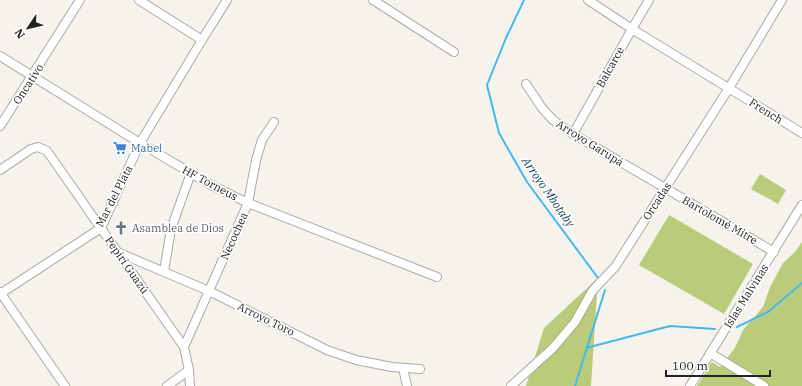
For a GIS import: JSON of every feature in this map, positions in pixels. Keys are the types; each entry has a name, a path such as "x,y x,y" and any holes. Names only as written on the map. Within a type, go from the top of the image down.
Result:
{"street":[{"name":"Oncativo","path":"0,126 80,0"},
{"path":"140,0 202,40"},
{"name":"Mar del Plata","path":"0,293 101,228 140,144 227,0"},
{"path":"373,0 454,52"},
{"name":"French","path":"588,0 632,29 802,133"},
{"name":"Balcarce","path":"573,134 649,0"},
{"name":"Orcadas","path":"512,386 553,348 575,322 593,290 615,267 730,88 782,0"},
{"name":"HF Torneus","path":"0,56 140,144 212,185 248,203 437,277"},
{"name":"Arroyo Garupá","path":"526,84 542,108 553,120 573,134 666,189"},
{"name":"Necochea","path":"184,347 248,203 256,160 262,140 274,122"},
{"name":"Pepirí Guazú","path":"0,170 31,149 38,147 47,151 116,252 184,347 189,370 190,386"},
{"path":"164,272 171,229 191,173"},
{"name":"Bartolomé Mitre","path":"666,189 774,252"},
{"name":"Islas Malvinas","path":"690,386 802,206"},
{"name":"Arroyo Toro","path":"116,252 209,290 327,350 356,360 392,367 420,369"},
{"path":"0,293 65,386"},
{"path":"710,353 764,386"},
{"path":"403,368 407,386"},
{"path":"167,386 189,370"}],"green space":[{"path":"760,174 786,190 778,204 751,189"},
{"path":"669,215 753,264 724,314 639,265"},
{"path":"802,242 802,386 697,386 712,362 720,367 735,348 743,330 763,307 770,287 783,263 795,252"},
{"path":"598,278 591,386 526,386 544,328"}],"waterway":[{"name":"Arroyo Mbotaby","path":"524,0 506,38 487,85 499,133 527,182 598,278"},
{"path":"737,327 768,312 802,283"},
{"name":"Arroyo Mbotaby","path":"575,386 605,290"},
{"path":"586,348 670,326 715,329"}],"place":[{"name":"Mabel","path":"120,148"},
{"name":"Asamblea de Dios","path":"121,228"}]}
